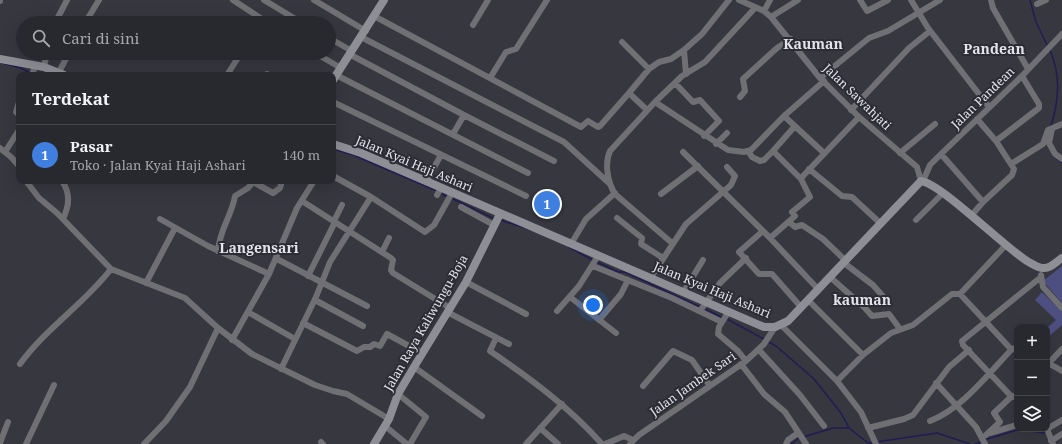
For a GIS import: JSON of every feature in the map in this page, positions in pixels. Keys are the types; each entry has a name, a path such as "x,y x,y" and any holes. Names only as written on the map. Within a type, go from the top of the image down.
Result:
{"main road":[{"path":"337,74 364,34 384,0"},
{"path":"0,59 34,71 44,68 56,72"},
{"name":"Jalan Kyai Haji Ashari","path":"336,146 355,151 426,182 439,191 497,220 571,244 595,261 651,277 705,303 764,327 778,326 788,321 880,223 922,181"},
{"path":"922,181 943,193 1004,246 1041,273 1062,258"},
{"name":"Jalan Raya Kaliwungu-Boja","path":"374,444 386,423 398,394 466,282 497,220"}],"street":[{"path":"59,16 67,0"},
{"path":"90,16 99,0"},
{"path":"233,0 255,16"},
{"path":"264,0 290,16"},
{"path":"314,0 364,34 570,146 610,184 615,193 672,243"},
{"path":"473,25 488,0"},
{"path":"490,78 506,52 516,49 547,0"},
{"path":"374,16 581,127 588,121 598,127 649,69 659,62 671,59 684,50 702,34 729,0"},
{"name":"Jalan Sawahjati","path":"739,0 764,11 771,17 791,39 822,80 851,110 917,167 922,181"},
{"path":"764,11 770,0"},
{"path":"771,17 798,0"},
{"path":"860,0 868,11 888,0"},
{"path":"912,0 930,31 989,107"},
{"path":"655,102 716,144 728,150 748,151 822,80 869,38 888,31 940,0"},
{"path":"991,0 993,8 1028,69"},
{"path":"1036,4 1046,0"},
{"path":"610,184 607,159 610,152 647,110 674,83 705,62 756,8"},
{"path":"851,110 909,48 930,31"},
{"name":"Jalan Pandean","path":"922,181 930,165 1022,76 1062,34"},
{"path":"740,97 745,91 742,80 777,48 791,39"},
{"path":"622,42 649,69"},
{"path":"336,43 351,53 464,115 554,161"},
{"path":"684,50 686,74"},
{"path":"44,68 46,60"},
{"path":"63,72 67,60"},
{"path":"229,72 237,60"},
{"path":"322,60 335,72"},
{"path":"337,74 528,173"},
{"path":"996,141 1039,108 1039,104 1022,76"},
{"path":"674,83 692,102 700,100 719,121 704,136"},
{"path":"629,93 647,110"},
{"path":"336,103 526,196"},
{"path":"453,134 464,115"},
{"path":"784,116 824,153"},
{"path":"801,179 859,117"},
{"path":"971,216 1013,173 1014,169 996,141 977,119"},
{"path":"900,153 935,124"},
{"path":"1011,164 1043,144 1050,129 1062,124"},
{"path":"748,151 752,157 760,161 764,160 795,126"},
{"path":"1050,129 1049,143 1055,154 1062,159"},
{"path":"16,134 3,150 16,163"},
{"path":"716,144 727,134"},
{"path":"770,238 795,216 792,212 810,197 801,179 773,151"},
{"path":"683,152 770,238 818,289"},
{"path":"426,182 441,154"},
{"path":"941,154 983,202"},
{"path":"661,194 698,166"},
{"path":"651,277 672,243 692,218 724,192 735,178 734,173 727,167"},
{"path":"809,169 842,196 852,197 880,223"},
{"path":"336,178 371,197 426,232 434,225 451,196"},
{"path":"28,184 39,198 63,219 111,269 185,298 232,340 252,354 280,369 327,389 347,394 386,423 407,444"},
{"path":"63,184 68,195 68,207 63,219"},
{"path":"218,251 224,227 234,207 236,196 252,184"},
{"path":"257,184 273,193 280,188 281,184"},
{"path":"232,340 277,259 292,219 312,184"},
{"path":"571,244 586,219 615,193"},
{"path":"916,220 943,193"},
{"path":"280,369 337,249 350,232 371,197"},
{"path":"302,201 392,259 391,270 397,276 448,310 509,344"},
{"path":"308,276 342,205"},
{"path":"461,207 476,210 497,220"},
{"path":"617,218 642,238 641,244 663,258"},
{"path":"160,219 218,251 269,274"},
{"path":"789,222 795,227 802,226 815,233 845,262 873,285 887,301"},
{"path":"146,283 175,228"},
{"path":"763,231 739,252 759,274 772,274 801,307"},
{"path":"382,252 389,238"},
{"path":"960,294 1004,246"},
{"path":"700,311 724,278 746,258"},
{"path":"277,259 367,306"},
{"path":"672,298 683,292 703,260"},
{"path":"557,311 570,297 595,261 628,280 672,298 723,322"},
{"path":"20,364 58,322 96,288 111,269"},
{"path":"1041,273 1043,287 1062,308"},
{"path":"1014,395 989,373 963,345 963,339 1041,273"},
{"path":"830,277 872,316 889,314 900,329"},
{"path":"599,320 621,294 628,280"},
{"path":"466,282 526,314"},
{"path":"661,294 666,285"},
{"path":"683,292 686,305"},
{"path":"837,381 863,355 891,333 913,325 952,294 960,294 1014,348"},
{"path":"570,297 616,333"},
{"path":"314,300 363,326"},
{"path":"808,300 863,355"},
{"path":"248,312 295,339"},
{"path":"728,312 718,329 718,334 738,351 743,362 764,394 785,412 801,438 788,440 786,444"},
{"path":"303,323 357,352 364,347 370,347 374,344 380,346 387,334 422,353"},
{"path":"778,326 837,381 861,412 874,442"},
{"name":"Jalan Jambek Sari","path":"631,442 759,350 778,326"},
{"path":"144,444 166,421 190,387 218,328"},
{"path":"496,338 490,351 528,376 562,404 604,444 624,436 631,442"},
{"path":"1050,362 1062,349"},
{"path":"759,350 800,395 824,426"},
{"path":"868,428 904,419 913,415 952,364 968,350"},
{"path":"930,421 945,414 958,405 1014,350"},
{"path":"643,386 673,351 692,360 710,386"},
{"path":"1050,365 1062,371"},
{"path":"414,367 482,416"},
{"path":"936,383 976,426 983,436 985,444"},
{"path":"26,444 54,385"},
{"path":"398,394 426,417 410,444"},
{"path":"983,436 1000,423 994,413 1014,397"},
{"path":"526,444 562,404"},
{"path":"1050,428 1062,420"},
{"path":"1,439 8,422"},
{"path":"983,436 1014,426"},
{"path":"540,428 558,444"},
{"path":"1051,441 1062,434"}],"shaded area":[{"path":"1062,266 1062,303 1043,281"},
{"path":"1042,292 1062,312 1062,325 1050,335 1050,325 1056,320 1035,300"}],"waterway":[{"path":"1030,0 1036,22 1048,47"},
{"path":"1050,50 1056,69 1058,88 1056,107 1051,126"},
{"path":"2,63 21,68 28,72"},
{"path":"1047,143 1053,156 1062,163"},
{"path":"336,150 353,155 437,191"},
{"path":"440,193 448,197"},
{"path":"451,198 495,219"},
{"path":"500,220 531,230"},
{"path":"569,247 594,261"},
{"path":"597,262 618,272 625,272 700,307"},
{"path":"705,309 723,318"},
{"path":"727,319 764,339"},
{"path":"767,341 776,346 814,379 841,413 849,428 868,443 873,443"},
{"path":"803,437 833,428 849,428"},
{"path":"984,440 1014,431"},
{"path":"1038,432 1045,432"},
{"path":"876,442 937,433 970,444"},
{"path":"791,444 799,438"},
{"path":"975,444 981,442"}],"place":[{"name":"Pasar","path":"547,204"}],"district":[{"name":"Kauman","path":"813,44"},
{"name":"Pandean","path":"994,49"},
{"name":"Langensari","path":"259,248"},
{"name":"kauman","path":"862,300"}]}
